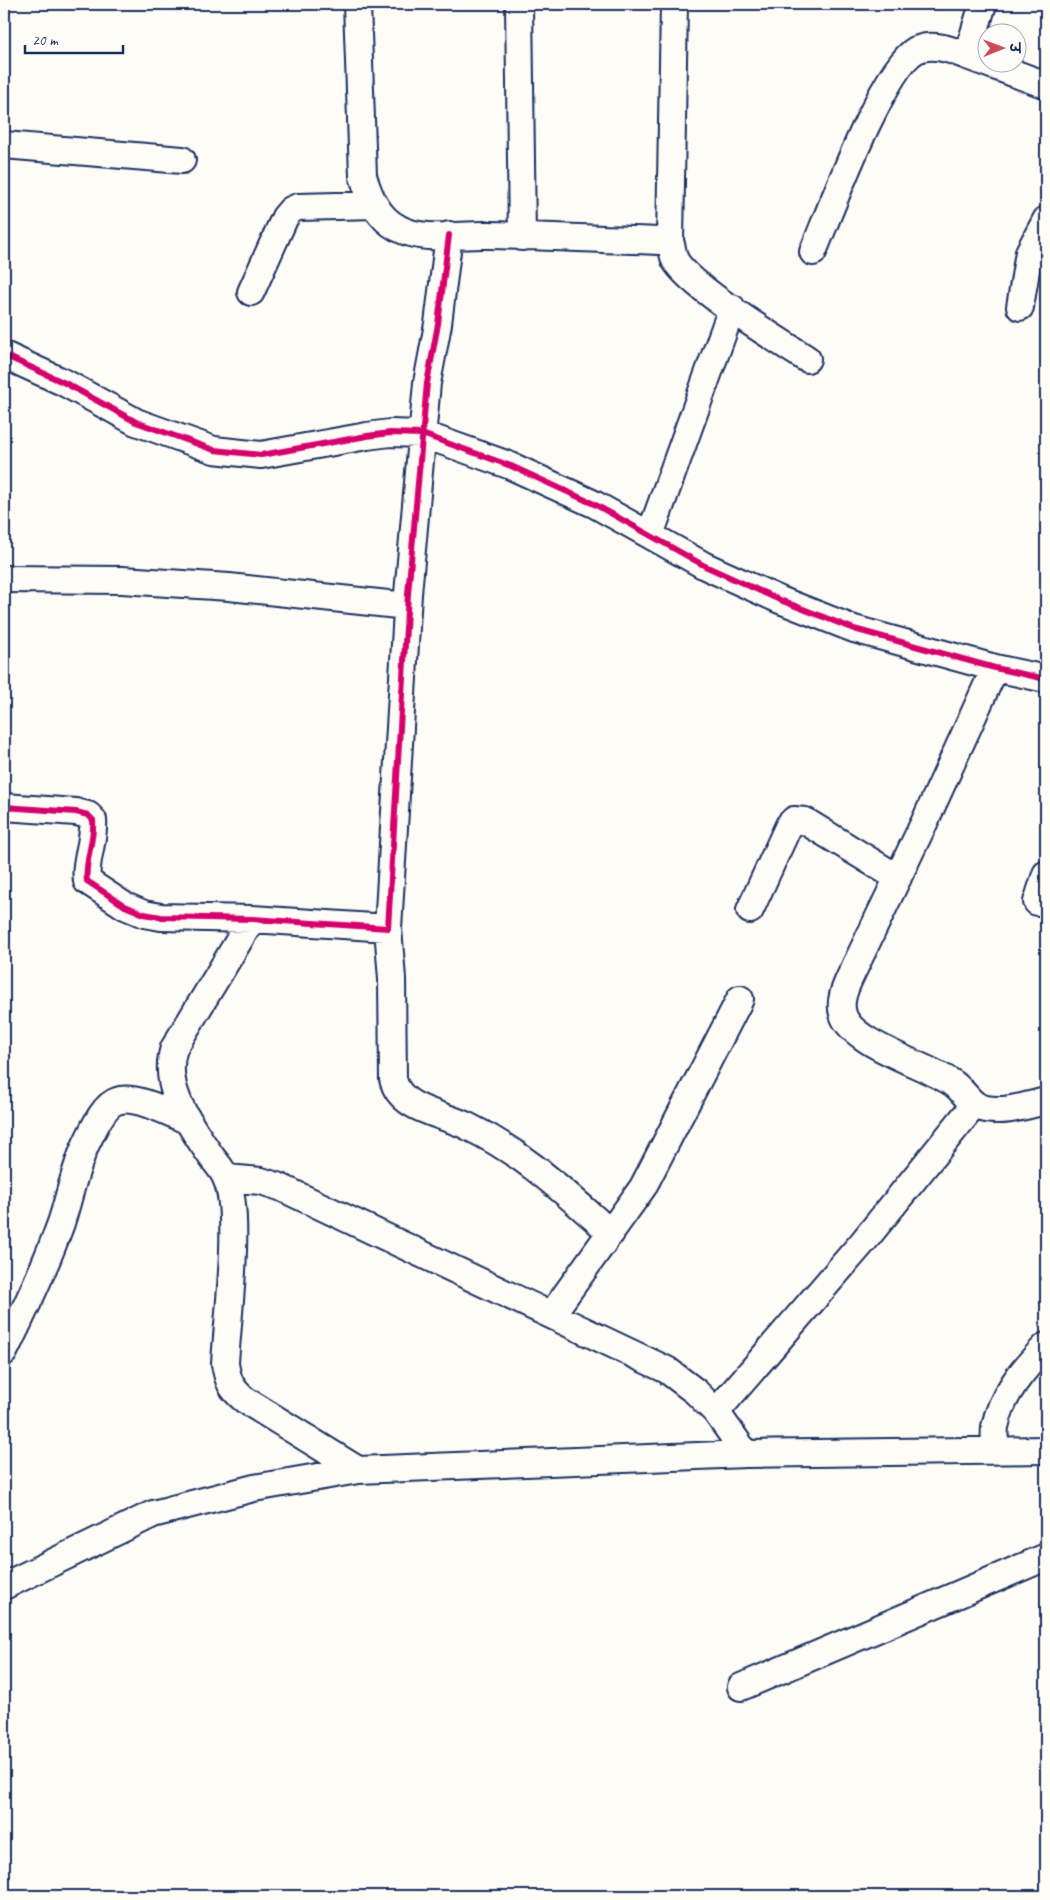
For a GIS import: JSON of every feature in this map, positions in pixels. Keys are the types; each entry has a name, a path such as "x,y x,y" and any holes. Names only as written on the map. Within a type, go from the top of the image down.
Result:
{"street":[{"path":"357,4 363,176 368,195 381,215 396,228 413,235 522,236 670,242"},
{"path":"520,4 522,236"},
{"path":"674,4 670,242 676,260 689,276 806,360"},
{"path":"968,56 983,4"},
{"path":"813,252 881,94 899,65 916,50 931,47 949,49 1046,85"},
{"path":"4,145 182,160"},
{"path":"251,292 285,217 291,210 298,207 375,205"},
{"path":"1020,307 1029,252 1046,220"},
{"path":"448,235 438,324 427,383 407,606 388,928 396,1089 408,1102 500,1142 534,1166 611,1233"},
{"path":"650,536 732,308"},
{"path":"4,356 65,383 136,422 214,450 261,455 375,435 422,434 511,466 594,504 705,566 780,600 854,629 995,668 1046,679"},
{"path":"4,580 132,580 229,587 407,606"},
{"path":"995,668 850,977 843,995 843,1014 851,1027 885,1051 954,1084 974,1105 987,1110 1000,1110 1046,1101"},
{"path":"4,807 76,812 88,815 93,820 94,830 86,873 87,881 124,906 144,914 161,917 252,919 388,928"},
{"path":"750,910 789,825 794,820 805,821 898,878"},
{"path":"1037,902 1046,874"},
{"path":"252,919 174,1048 170,1061 170,1080 174,1093 189,1121 226,1178 231,1194 233,1227 226,1364 228,1380 234,1392 244,1400 358,1470"},
{"path":"552,1314 643,1187 740,999"},
{"path":"4,1352 29,1302 61,1224 87,1142 106,1110 114,1101 134,1100 189,1121"},
{"path":"716,1412 863,1242 974,1105"},
{"path":"226,1178 261,1182 280,1187 667,1370 696,1392 716,1412 746,1454"},
{"path":"995,1450 995,1427 1008,1393 1027,1364 1046,1346"},
{"path":"4,1586 152,1514 254,1488 358,1470 746,1454 1046,1450"},
{"path":"741,1687 1046,1557"}],"cycle path":[{"path":"4,807 76,812 88,815 93,820 93,828 86,873 87,881 125,906 144,914 161,917 252,919 388,928 408,594 427,383 438,324 449,235"},
{"path":"4,355 65,383 136,422 214,450 261,455 367,436 390,433 422,434 511,466 594,504 705,566 780,600 854,629 995,668 1046,679"}]}
